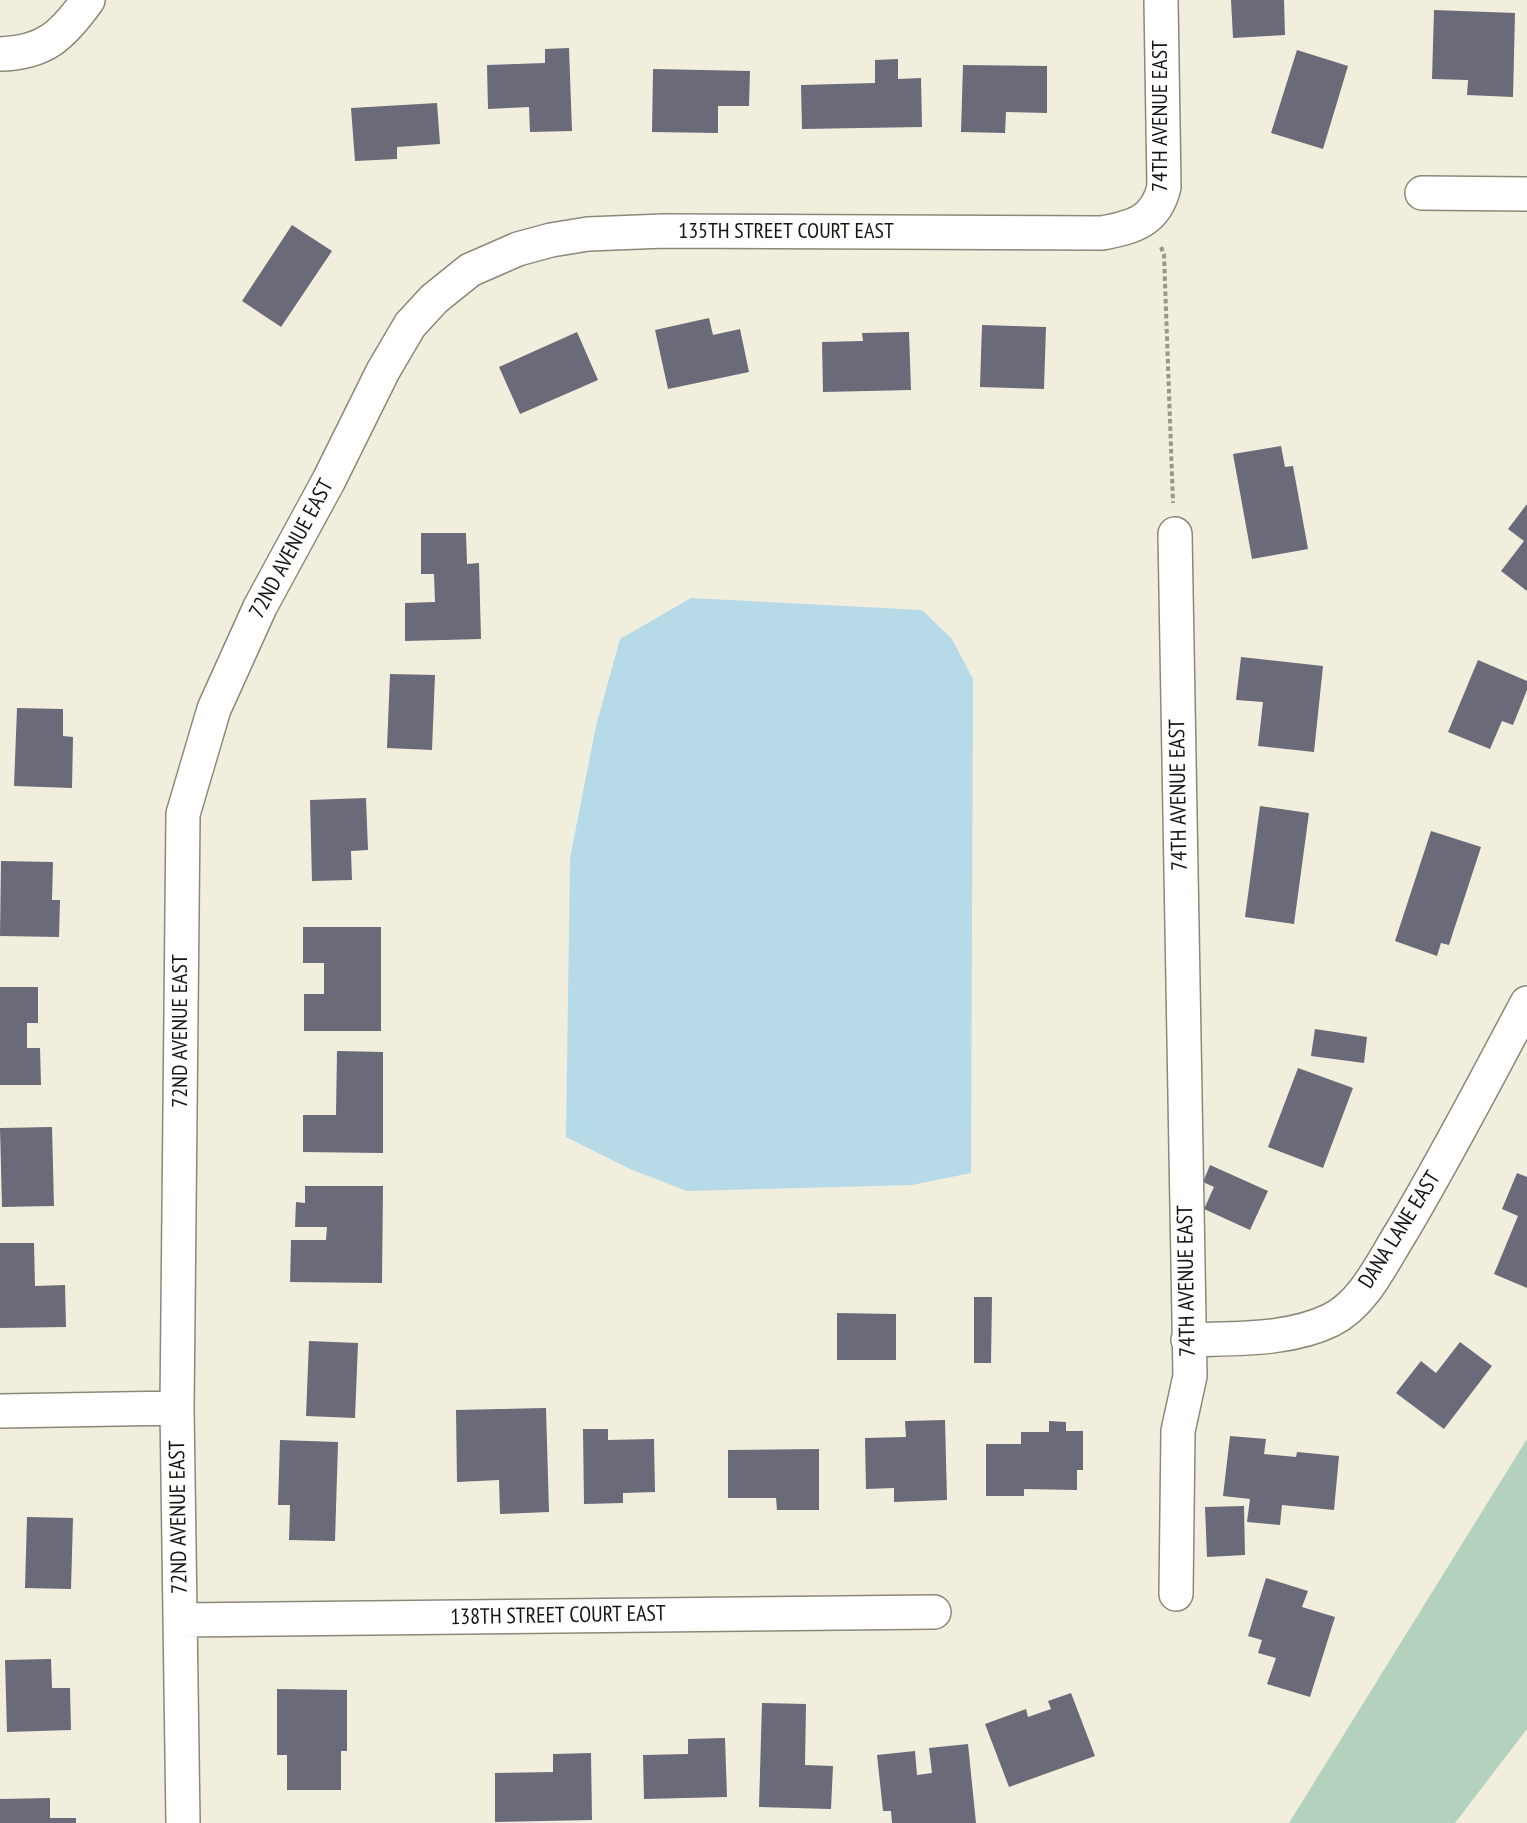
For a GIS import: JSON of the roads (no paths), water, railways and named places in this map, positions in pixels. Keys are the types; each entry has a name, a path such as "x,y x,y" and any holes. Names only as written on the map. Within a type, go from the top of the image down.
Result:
{"street":[{"path":"0,54 30,50 52,42 70,25 88,0"},
{"name":"74TH AVENUE EAST","path":"1151,216 1160,203 1164,187 1161,0"},
{"path":"1422,193 1527,194"},
{"name":"135TH STREET COURT EAST","path":"434,299 470,270 492,258 551,240 588,234 664,231 1102,232 1124,229 1151,216"},
{"name":"72ND AVENUE EAST","path":"183,1823 177,1408 183,814 214,709 260,607 329,480 383,371 410,325 434,299"},
{"name":"74TH AVENUE EAST","path":"1175,534 1190,1376 1178,1431 1176,1594"},
{"name":"DANA LANE EAST","path":"1188,1340 1247,1338 1289,1333 1333,1319 1354,1303 1378,1270 1426,1191 1527,1003"},
{"path":"0,1411 177,1408"},
{"name":"138TH STREET COURT EAST","path":"181,1620 934,1612"}],"water":[{"path":"691,598 922,610 952,639 973,679 971,1173 912,1185 687,1191 630,1169 566,1137 570,858 596,726 620,639"}]}
